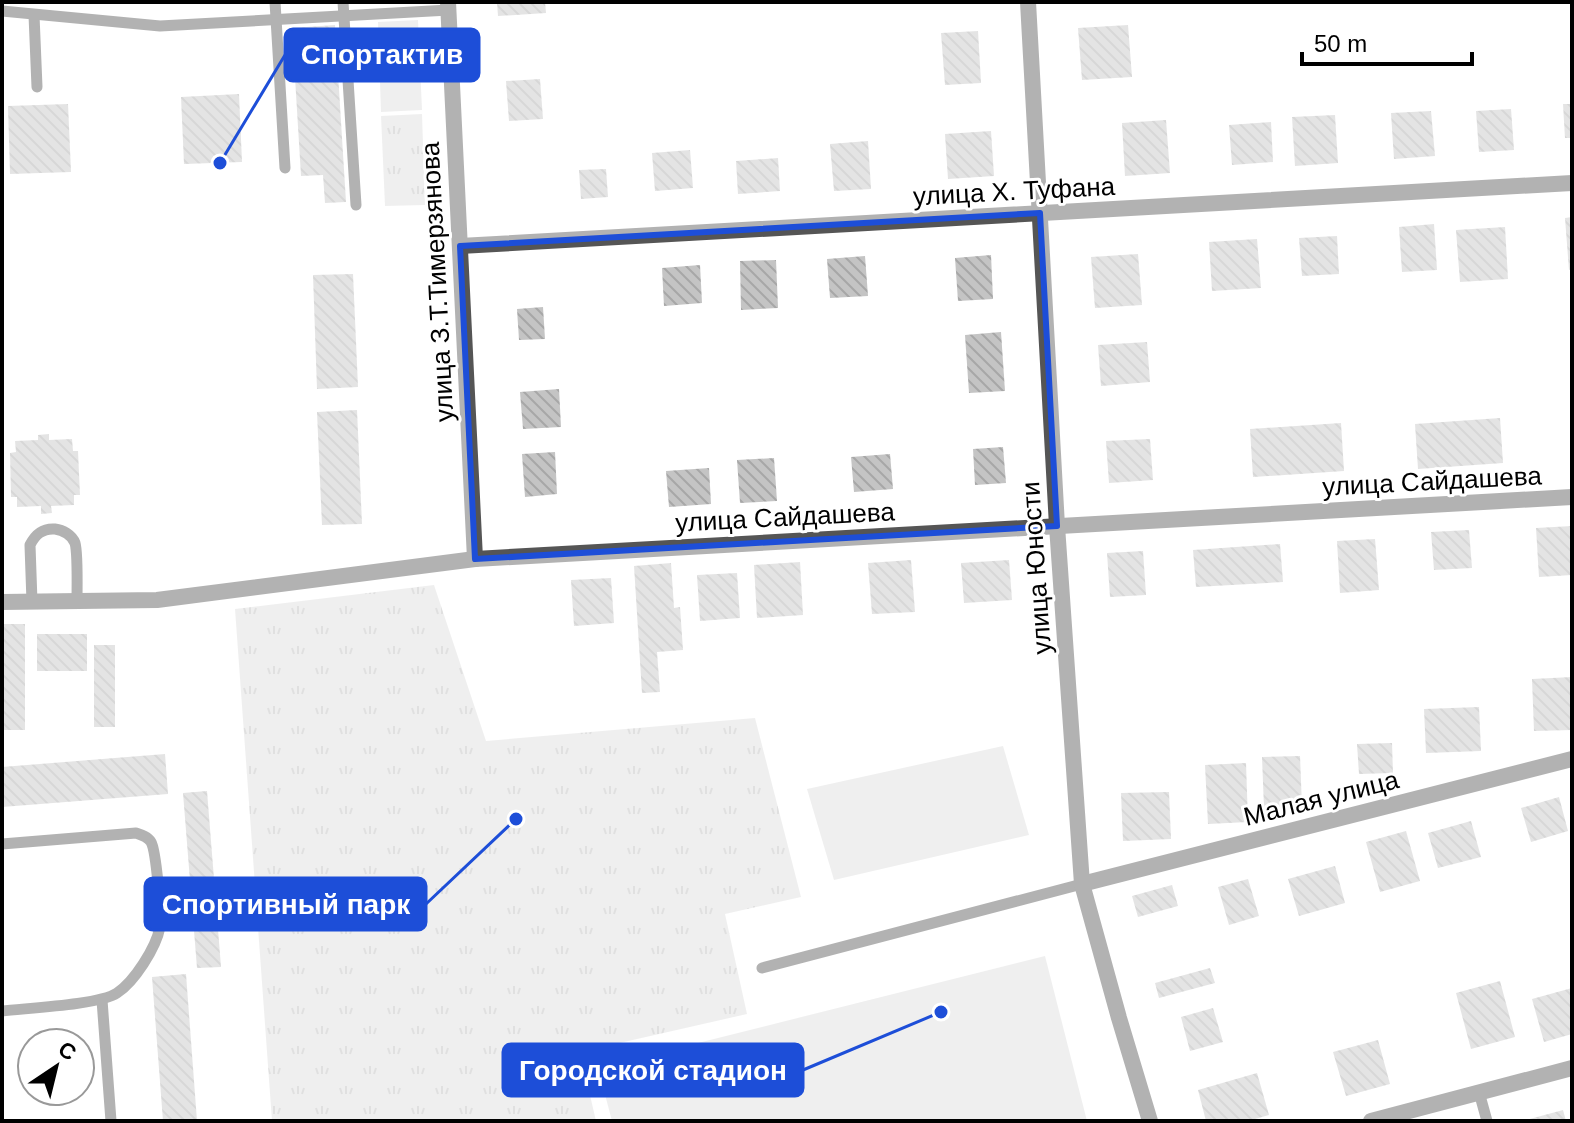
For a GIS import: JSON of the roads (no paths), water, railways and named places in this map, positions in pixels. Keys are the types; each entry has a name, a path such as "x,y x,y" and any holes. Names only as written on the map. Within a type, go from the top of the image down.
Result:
{"street":[{"name":"улица Юности","path":"1028,2 1057,526 1082,884 1150,1121"},
{"name":"улица З.Т.Тимерзянова","path":"448,6 475,559"},
{"name":"улица Х. Туфана","path":"460,246 1572,183"},
{"name":"улица Сайдашева","path":"2,602 157,600 475,559 1572,497"},
{"name":"Малая улица","path":"1082,884 1572,759"},
{"path":"1371,1121 1572,1068"}],"lane":[{"path":"275,2 285,168"},
{"path":"343,2 356,205"},
{"path":"2,11 160,26 344,16 448,6"},
{"path":"34,15 37,87"},
{"path":"32,602 30,545 42,531 52,529 69,535 75,544 77,601"},
{"path":"2,844 136,833 145,836 152,843 155,858 161,926 136,973 117,993 102,1000 2,1011"},
{"path":"762,968 1082,884"},
{"path":"102,1000 111,1121"},
{"path":"1479,1092 1487,1121"}],"place":[{"name":"Спортактив","path":"220,163"},
{"name":"Спортивный парк","path":"516,819"},
{"name":"Городской стадион","path":"941,1012"}]}
